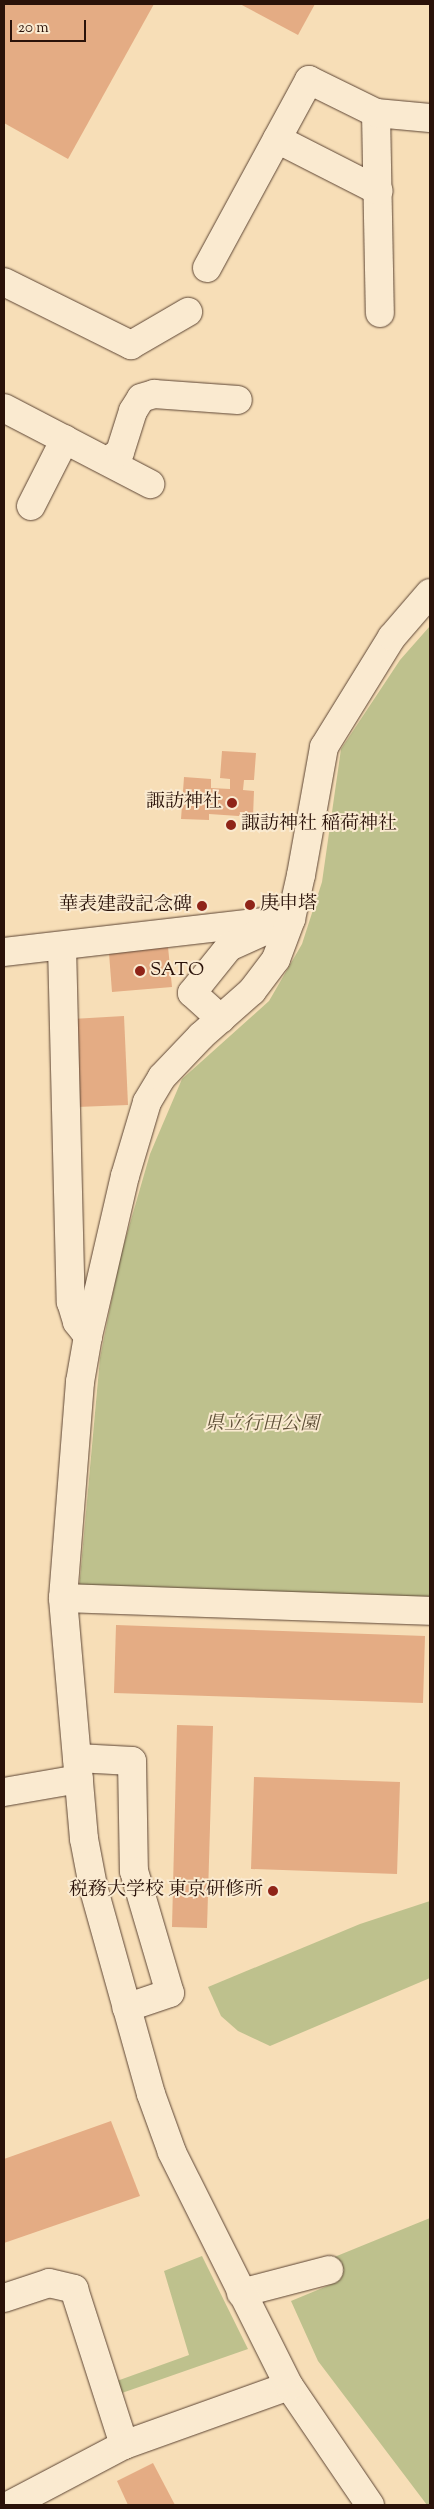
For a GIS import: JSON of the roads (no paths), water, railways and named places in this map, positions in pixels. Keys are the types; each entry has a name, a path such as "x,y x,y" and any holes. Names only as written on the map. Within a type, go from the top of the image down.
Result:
{"street":[{"path":"207,268 309,80 376,113 430,118"},
{"path":"376,113 380,191 380,313"},
{"path":"277,139 380,191"},
{"path":"4,282 131,346 188,312"},
{"path":"108,461 120,452 133,411 141,398 154,394 238,400"},
{"path":"4,408 150,484"},
{"path":"31,506 65,439"},
{"path":"370,2505 289,2386 172,2152 126,2008 93,1886 84,1839 63,1598 78,1401 88,1336 125,1176 147,1102 162,1077 266,974 291,919 324,747 392,637 430,593"},
{"path":"4,952 291,919"},
{"path":"222,1019 192,993 230,948 291,919"},
{"path":"62,946 71,1302 77,1322 88,1336"},
{"path":"63,1598 430,1610"},
{"path":"4,1792 78,1768 132,1760 134,1871 170,1993 126,2008"},
{"path":"241,2293 330,2270"},
{"path":"4,2298 49,2283 74,2289 124,2445"},
{"path":"10,2505 124,2445 289,2386"}],"place":[{"name":"諏訪神社","path":"232,803"},
{"name":"諏訪神社 稲荷神社","path":"231,825"},
{"name":"庚申塔","path":"250,905"},
{"name":"華表建設記念碑","path":"202,906"},
{"name":"SATO","path":"140,971"},
{"name":"税務大学校 東京研修所","path":"273,1891"}],"park label":[{"name":"県立行田公園","path":"262,1425"}]}
